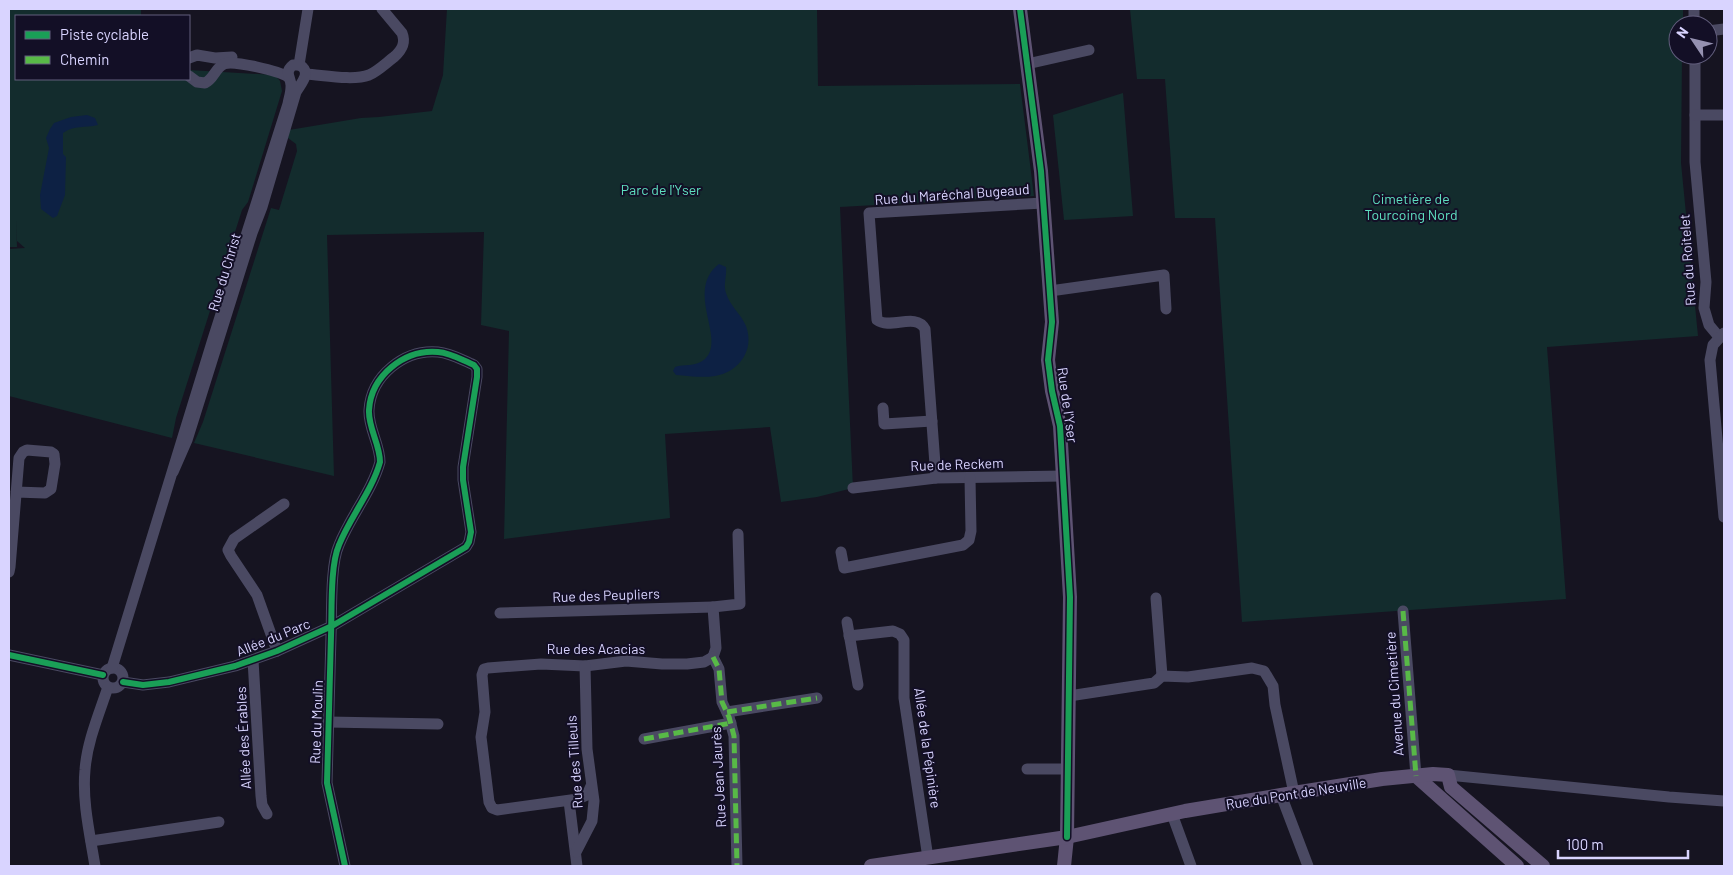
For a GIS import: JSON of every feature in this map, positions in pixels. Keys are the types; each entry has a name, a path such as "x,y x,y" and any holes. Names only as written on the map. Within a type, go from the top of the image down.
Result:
{"main road":[{"name":"Rue de l'Yser","path":"1020,9 1038,140 1052,322 1048,360 1052,391 1060,426 1070,578 1067,837 1064,866"},
{"name":"Rue du Pont de Neuville","path":"871,866 1067,837 1172,814 1288,794 1416,776 1448,775"},
{"path":"1448,775 1451,787 1543,866"},
{"path":"1416,776 1517,866"}],"street":[{"name":"Rue du Christ","path":"108,672 173,472 212,339 224,308 284,116 296,74 308,9"},
{"path":"190,77 197,82 205,83 211,79 220,66 229,63 296,74 363,77 378,70 398,53 403,46 404,38 402,33 382,9"},
{"path":"1027,64 1089,50"},
{"path":"190,58 197,55 215,58 230,57 282,67 296,74"},
{"name":"Rue du Roitelet","path":"1695,65 1695,162 1706,282 1704,308 1709,324 1722,335 1712,349 1710,360 1724,517"},
{"path":"1695,115 1724,115"},
{"name":"Rue du Maréchal Bugeaud","path":"936,478 924,326 917,322 884,323 877,320 869,214 1043,203"},
{"path":"1050,291 1164,275 1166,309"},
{"name":"Rue du Moulin","path":"345,866 328,791 328,722 334,576 339,543 380,462 379,451 369,416 371,401 380,381 388,370 398,361 411,356 424,352 444,353 474,365"},
{"name":"Allée du Parc","path":"123,682 143,686 169,682 253,660 277,651 332,626 459,553 466,547 471,532 463,474 477,377 477,369 474,365"},
{"path":"883,408 884,424 932,421"},
{"path":"9,572 16,492 20,458 23,452 32,450 54,454 55,464 51,489 45,493 16,492"},
{"name":"Rue de Reckem","path":"853,488 936,478 1063,476"},
{"path":"841,552 844,568 963,545 969,540 971,531 970,478"},
{"path":"277,651 257,595 228,550 234,539 284,504"},
{"path":"713,607 740,604 738,534"},
{"path":"1156,598 1162,676"},
{"name":"Rue des Peupliers","path":"500,613 713,607"},
{"name":"Rue Jean Jaurès","path":"713,607 716,648 713,657 719,668 720,697 731,723 735,763 737,866"},
{"name":"Avenue du Cimetière","path":"1403,610 1416,776"},
{"path":"847,622 858,685"},
{"name":"Allée de la Pépinière","path":"849,636 889,631 900,634 904,640 904,698 928,858"},
{"path":"9,655 108,672 119,670 124,677 123,682 116,688 108,687 103,682 108,672"},
{"name":"Rue des Acacias","path":"569,801 497,810 492,808 488,802 481,737 485,712 482,675 484,669 541,664 585,666 626,661 687,664 704,662 713,657"},
{"name":"Allée des Érables","path":"253,660 261,796 262,805 267,814"},
{"name":"Rue des Tilleuls","path":"576,852 592,817 594,801 587,749 585,666"},
{"path":"1069,696 1154,683 1162,676 1188,676 1252,668 1264,671 1274,690 1288,794 1308,866"},
{"path":"95,866 87,818 84,770 87,753 108,687"},
{"path":"726,712 817,698"},
{"path":"328,722 438,724"},
{"path":"644,739 731,723"},
{"path":"1027,769 1067,769"},
{"name":"Rue du Pont de Neuville","path":"1448,775 1654,796 1724,800"},
{"path":"569,801 584,798 591,786"},
{"name":"Rue des Tilleuls","path":"569,801 577,866"},
{"path":"1172,814 1191,866"},
{"path":"91,841 219,822"}],"green space":[{"path":"9,9 141,9 141,15 15,15 15,80 190,80 190,70 275,75 280,81 282,91 248,202 242,210 176,418 172,438 9,396 9,249 25,248 17,241 16,219 17,247 9,247"},
{"name":"Parc de l'Yser","path":"447,9 817,9 818,86 1020,84 1034,196 840,207 853,488 817,497 781,502 770,427 665,434 670,518 504,539 509,331 481,325 484,232 327,235 334,476 194,443 203,422 271,208 279,210 297,151 296,144 288,138 289,130 361,118 432,111 443,75"},
{"name":"Cimetière de Tourcoing Nord","path":"1130,9 1683,9 1683,15 1668,15 1668,65 1682,65 1681,163 1698,336 1547,347 1566,599 1242,622 1215,218 1175,218 1165,79 1137,79"},
{"path":"1123,93 1133,216 1064,220 1053,115"}],"water":[{"path":"87,115 95,118 98,125 75,128 63,133 63,154 66,157 65,195 57,216 53,218 41,209 40,195 49,148 46,138 54,123 71,117"},
{"path":"719,264 726,267 725,287 728,298 746,326 748,343 746,351 738,365 724,374 705,377 676,375 673,371 675,367 701,362 710,350 712,340 705,301 705,287 709,275"}],"marked path":[{"path":"1403,611 1416,776"},
{"path":"713,657 719,669 722,702 729,717 734,736 737,866"},
{"path":"727,712 817,698"},
{"path":"644,739 731,723"}],"cycle path":[{"path":"1020,9 1041,171 1052,322 1048,360 1052,391 1060,426 1070,597 1067,837"},
{"path":"123,682 143,685 169,682 235,666 277,651 332,626 466,547 471,532 463,480 463,467 477,377 477,369 474,365 452,355 438,352 425,352 413,355 402,360 383,376 371,398 369,417 380,462 372,483 339,545 334,564 332,589 331,626 331,636 327,783 345,866"},
{"path":"9,655 103,675"}]}
